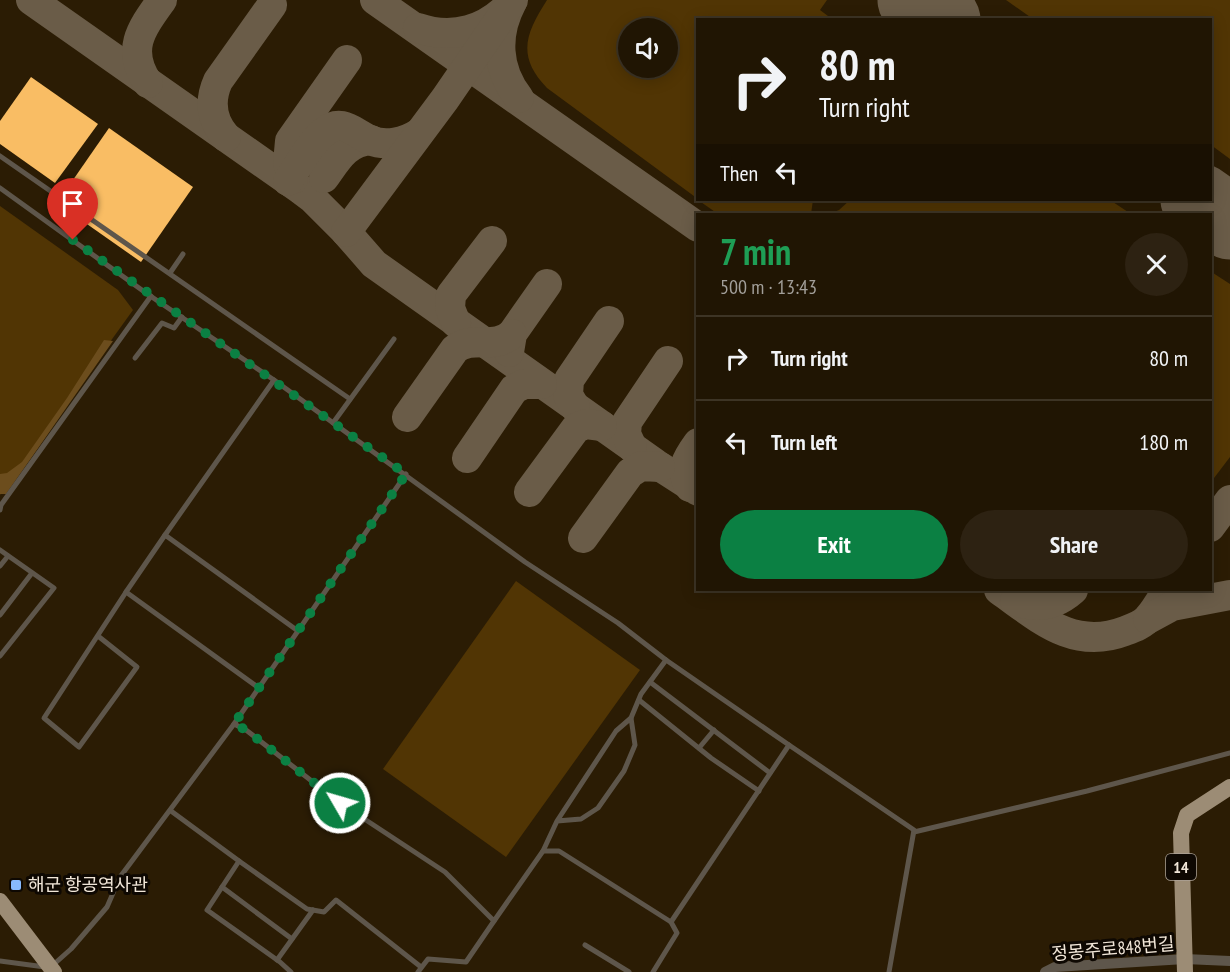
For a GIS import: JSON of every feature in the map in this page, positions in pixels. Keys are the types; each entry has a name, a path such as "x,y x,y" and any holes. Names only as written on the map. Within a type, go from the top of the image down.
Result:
{"main road":[{"name":"14","path":"1185,965 1180,833 1187,815 1230,787"},
{"path":"0,901 48,970"}],"street":[{"name":"정몽주로848번길","path":"1051,970 1230,961"}],"lane":[{"path":"0,156 350,399"},
{"path":"0,188 406,474 525,562 618,623 666,660 914,830 889,972"},
{"path":"170,273 183,254"},
{"path":"0,507 151,296"},
{"path":"135,358 162,323 174,328 182,317"},
{"path":"333,423 394,339"},
{"path":"98,636 137,667 80,747 44,718 126,592 274,380"},
{"path":"0,961 48,970 71,949 107,907 120,877 234,724 406,474"},
{"path":"165,535 298,631"},
{"path":"0,550 54,588 0,656"},
{"path":"0,566 8,556"},
{"path":"0,615 32,573"},
{"path":"126,592 259,687"},
{"path":"171,811 307,909 324,912 336,900 419,970 428,959 466,962 543,850 557,821 616,731 631,718 639,700 666,660"},
{"path":"650,682 771,774"},
{"path":"639,700 699,748 759,791"},
{"path":"557,821 581,819 598,808 624,771 635,745 631,718"},
{"path":"234,724 246,730 340,803 445,872 494,921"},
{"path":"699,748 714,730"},
{"path":"671,922 789,745"},
{"path":"914,832 1087,791 1230,753"},
{"path":"543,850 559,851 671,922 677,933 653,972"},
{"path":"239,861 207,910 291,972"},
{"path":"222,887 292,939"},
{"path":"277,960 313,910"},
{"path":"585,945 629,972"}],"shaded area":[{"path":"547,0 827,0 820,10 831,18 696,18 696,198 547,88 531,65 528,55 530,34"},
{"path":"1006,0 1230,0 1230,159 1212,146 1212,18 1032,18"},
{"path":"699,201 813,201 811,213 717,213"},
{"path":"849,201 1112,201 1130,213 832,213"},
{"path":"0,206 118,290 133,310 0,495"},
{"path":"1212,272 1230,284 1230,457 1212,481"},
{"path":"104,340 113,341 6,494 0,494 0,474 7,473 22,462"},
{"path":"516,581 640,670 506,857 383,769"}],"building":[{"path":"31,77 98,124 55,183 0,144 0,121"},
{"path":"109,128 193,187 141,262 57,203"}],"taxiway":[{"path":"31,0 312,198 374,264 656,464 696,490"},
{"path":"148,83 141,71 137,49 148,20 162,0"},
{"path":"375,0 696,226"},
{"path":"346,232 445,99 513,0"},
{"path":"418,28 444,33 469,30 492,20 512,2 503,26 500,51 506,75 519,98"},
{"path":"226,137 217,124 213,110 215,88 272,5"},
{"path":"293,179 288,163 290,141 347,60"},
{"path":"288,181 314,142 330,128 342,126 370,140 382,143 402,141 419,133"},
{"path":"324,178 349,148 362,141 371,140"},
{"path":"456,323 450,308 451,295 492,241"},
{"path":"509,352 512,334 547,284"},
{"path":"575,407 568,395 569,380 609,321"},
{"path":"407,417 455,349 469,343 498,341 512,334"},
{"path":"632,447 626,434 627,422 668,361"},
{"path":"467,458 514,389 524,384 542,384"},
{"path":"529,492 576,428 586,424 602,426"},
{"path":"690,487 685,470 696,446"},
{"path":"583,538 630,473 641,466 660,467"},
{"path":"1212,524 1230,500"},
{"path":"1000,591 1043,621 1073,634 1089,637 1106,636 1141,624 1152,614 1166,591"},
{"path":"1015,601 1031,605 1046,604 1060,599 1072,591"},
{"path":"1148,619 1172,606 1230,595"}],"runway":[{"path":"915,0 940,18"},
{"path":"1199,201 1230,222"}],"place":[{"name":"해군 항공역사관","path":"16,885"}],"route":[{"path":"73,240 406,474 234,724 246,730 340,803"}]}
